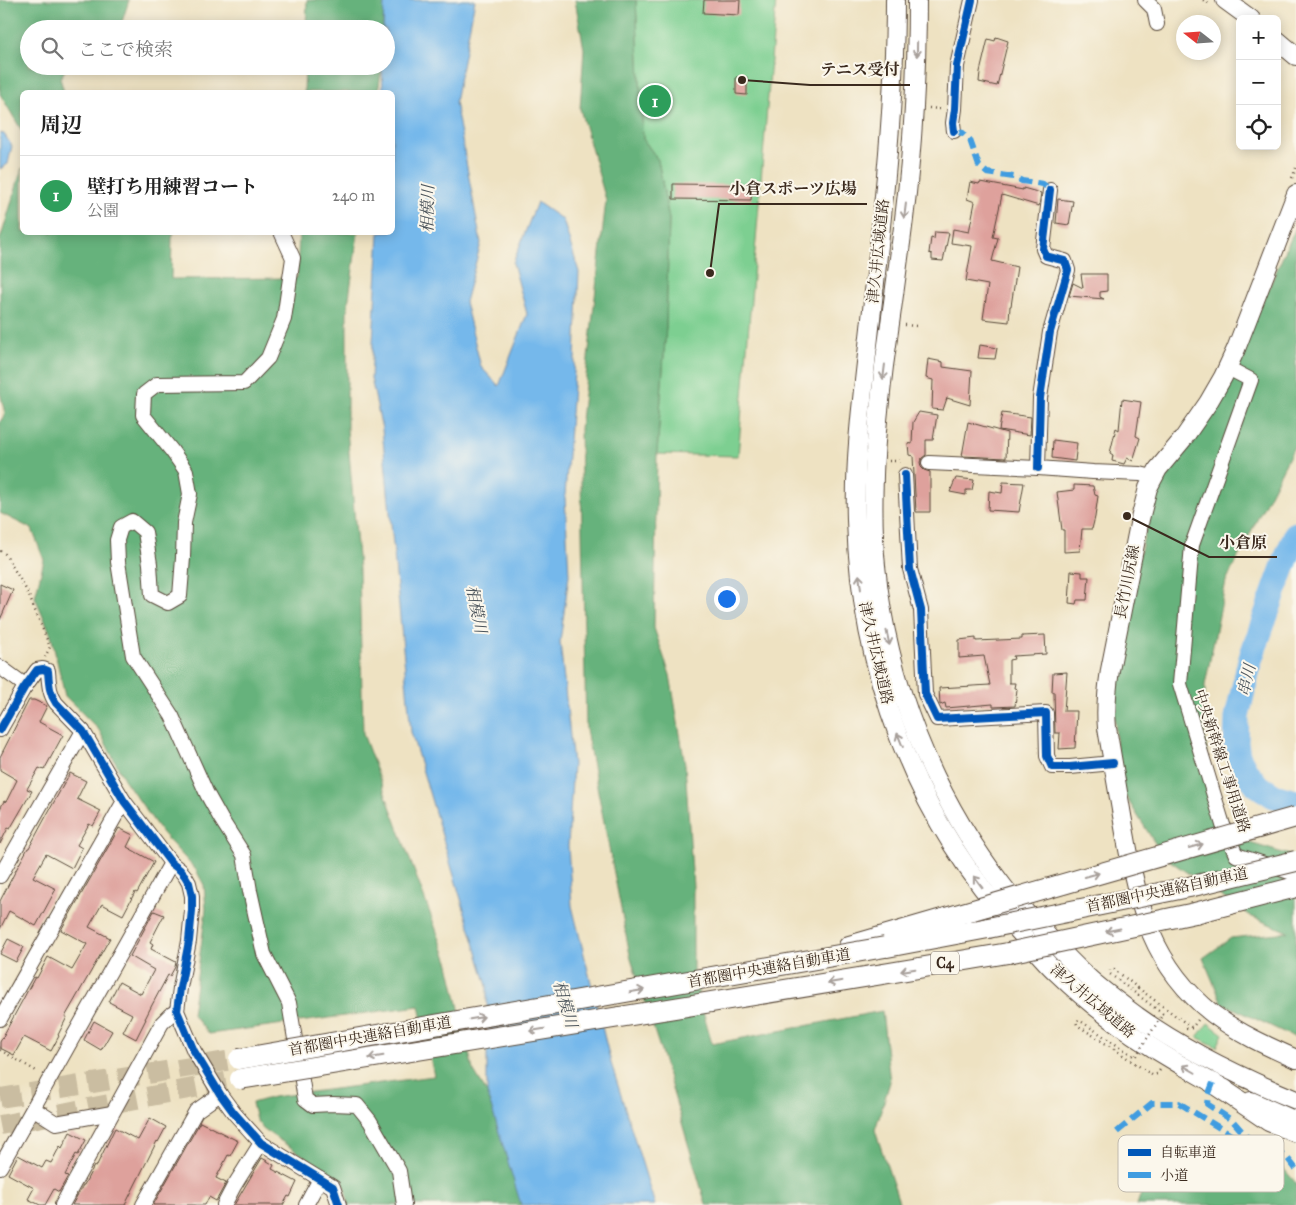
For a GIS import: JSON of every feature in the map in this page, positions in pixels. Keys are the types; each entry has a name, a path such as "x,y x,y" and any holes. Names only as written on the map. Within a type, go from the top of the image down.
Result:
{"highway":[{"path":"886,941 973,910 1296,817"},
{"name":"首都圏中央連絡自動車道","path":"239,1059 788,965 886,941 988,928 1188,887 1296,861"},
{"name":"首都圏中央連絡自動車道","path":"240,1079 1008,953 1195,913 1296,886"},
{"path":"1195,913 1296,899"},
{"path":"1212,1083 1269,1121 1296,1132"}],"main road":[{"name":"津久井広域道路","path":"895,0 894,74 890,141 861,415 856,486 856,533 864,610 878,674 898,735 924,794 955,849 1000,912 1055,971 1095,1006 1155,1050 1212,1083 1296,1120"},
{"name":"津久井広域道路","path":"917,0 911,154 879,407 874,472 876,568 892,660 911,720 926,757 950,805 985,862 1020,907 1083,973 1114,999 1166,1036 1248,1080 1296,1100"},
{"path":"1225,0 1246,15"},
{"path":"1281,43 1296,56"},
{"name":"長竹川尻線","path":"1292,190 1228,368 1204,408 1153,477 1148,488 1107,690 1106,714 1131,864 1142,911 1158,948 1183,984 1206,1008 1227,1024 1252,1039 1296,1059"}],"street":[{"path":"954,130 957,66 972,0"},
{"path":"1145,0 1154,10 1157,24"},
{"path":"1038,468 1040,398 1050,332 1068,270 1065,261 1046,256 1043,249 1050,190"},
{"path":"282,235 293,258 284,319 268,358 244,383 157,384 144,394 143,415 186,471 190,494 184,523 180,596 168,602 152,595 145,532 132,522 120,527 117,540 118,562 133,656 172,716 206,794 244,854 264,954 289,1003 305,1099 313,1106 332,1104 357,1105 370,1122 399,1171 404,1205"},
{"name":"中央新幹線工事用道路","path":"1228,368 1251,380 1192,545 1180,684 1223,825 1236,856 1296,874"},
{"path":"929,463 1140,474 1153,477"},
{"path":"905,475 910,569 921,610 925,694 937,719 1046,712 1047,756 1052,767 1113,763"},
{"path":"0,667 26,686"},
{"path":"0,730 37,670 43,669 48,671 52,698 83,731 124,801 171,863 180,870 189,883 192,896 192,910 178,1011 194,1051 220,1094 261,1143 333,1187 339,1205"},
{"path":"0,876 83,731"},
{"path":"0,1019 124,801"},
{"path":"0,1168 171,863"},
{"path":"62,1205 162,1023 170,1015 178,1011"},
{"path":"143,1205 196,1111 220,1094"},
{"path":"34,1109 56,1122 112,1113"},
{"path":"224,1205 261,1143"},
{"path":"306,1205 320,1179"}],"path":[{"path":"935,109 943,109"},
{"path":"1292,190 1296,168"},
{"path":"912,325 917,326"},
{"path":"0,551 5,554 27,591 42,626 50,647 45,658"},
{"path":"1162,1068 1157,1074 1152,1075 1077,1025 1076,1021 1079,1020 1135,1057 1163,1014 1110,974 1110,969 1114,969 1192,1028"},
{"path":"1179,1030 1192,1028 1206,1008"},
{"path":"1160,1018 1166,1022"},
{"path":"1131,1048 1139,1053"},
{"path":"0,1050 50,1079"}],"green space":[{"path":"0,0 129,0 123,20 20,20 20,75 62,75 60,78 63,90 20,90 20,128 0,94"},
{"path":"307,0 384,0 383,20 306,20"},
{"path":"575,0 636,0 643,139 658,160 669,219 666,326 657,454 654,628 670,675 685,764 693,887 693,969 699,996 712,1044 882,1011 890,1082 875,1130 900,1205 706,1205 663,1058 630,955 586,730 580,429 606,200 580,109 584,49"},
{"path":"636,0 776,0 738,456 657,454 666,326 669,219 658,160 643,139"},
{"path":"305,75 381,75 378,90 304,90"},
{"path":"20,175 20,235 173,235 171,279 297,278 299,235 358,235 347,312 347,429 359,569 363,734 449,964 473,1070 487,1093 522,1205 349,1205 343,1180 263,1129 256,1120 252,1103 273,1097 434,1076 419,1006 209,1034 192,1014 206,909 204,885 196,870 162,833 124,779 99,730 65,696 51,635 35,597 44,560 32,529 0,513 0,422 5,414 0,392 0,240"},
{"path":"1296,227 1296,443 1226,581 1205,685 1204,730 1213,799 1240,840 1296,857 1296,1038 1222,1003 1203,958 1231,938 1288,932 1250,916 1163,856 1119,786 1113,691 1132,586 1157,484 1222,393"},
{"path":"1208,1023 1223,1034 1217,1047 1197,1037"},
{"path":"1284,1169 1296,1183 1296,1205 1137,1205 1141,1192 1284,1192"}],"water":[{"name":"相模川","path":"384,0 475,0 455,102 481,243 465,302 481,367 499,386 527,314 513,263 537,202 563,220 579,272 565,496 569,575 560,642 573,764 568,846 572,906 611,1063 655,1205 521,1205 487,1093 487,986 411,732 382,429 371,378 379,235 395,235 395,90 383,90 382,75 395,75 395,20 383,20"},
{"path":"0,133 4,134 12,146 8,164 0,169"}],"building":[{"path":"704,0 740,0 739,15 703,13"},
{"path":"996,37 1008,41 997,86 979,82 988,39 995,41"},
{"path":"736,77 747,77 747,95 736,94"},
{"path":"970,182 1023,190 1023,188 1041,193 1039,206 1002,195 993,237 998,238 992,261 1017,267 1009,322 983,319 988,285 966,281 972,246 951,243 953,229 969,232 975,202 967,199"},
{"path":"673,184 752,185 751,200 673,199"},
{"path":"1058,199 1073,201 1069,225 1056,223"},
{"path":"935,232 949,233 943,261 932,260 932,254 929,253 931,238 934,239"},
{"path":"1081,274 1107,274 1107,291 1100,292 1100,297 1104,299 1069,296 1073,283 1083,288"},
{"path":"980,345 997,348 995,359 978,358"},
{"path":"928,359 943,362 943,367 972,371 970,405 947,398 943,410 932,409 933,380 926,378"},
{"path":"1122,399 1141,402 1136,436 1140,438 1133,461 1127,458 1124,464 1112,461 1113,455 1110,453 1116,428 1119,430"},
{"path":"919,412 937,415 933,440 926,440 926,455 920,462 924,470 930,472 930,512 916,512 913,456 909,455 908,443 912,444 913,422"},
{"path":"1002,413 1031,417 1030,435 999,430"},
{"path":"968,422 1007,433 1006,458 962,456"},
{"path":"1053,440 1077,443 1075,461 1052,458"},
{"path":"956,478 974,480 972,490 966,490 966,495 950,492"},
{"path":"1003,482 1024,483 1019,512 988,510 989,491 1002,493"},
{"path":"1074,485 1093,486 1095,495 1098,496 1095,517 1092,529 1082,529 1080,551 1064,552 1064,530 1062,530 1057,492 1074,490"},
{"path":"1071,571 1082,572 1082,577 1089,577 1087,600 1077,600 1076,604 1069,603"},
{"path":"0,584 13,590 0,620"},
{"path":"1045,635 1046,654 1013,656 1014,659 1009,660 1009,683 1015,683 1014,688 1017,689 1015,706 993,707 993,704 946,708 945,703 940,705 939,688 990,685 984,656 959,658 959,640 976,638 976,641 1022,639 1022,636"},
{"path":"1067,672 1064,711 1077,711 1075,748 1059,749 1060,733 1055,733 1054,692 1052,692 1053,673"},
{"path":"29,700 34,700 47,706 39,722 63,735 44,770 39,768 27,789 32,791 0,844 0,809 4,801 6,802 17,780 0,770 0,757"},
{"path":"70,773 86,781 77,799 101,811 93,826 89,824 77,845 82,848 72,868 46,854 33,877 56,889 36,926 9,911 0,929 0,901"},
{"path":"119,828 133,835 127,847 154,862 123,915 102,904 89,927 110,938 65,1017 67,1017 51,1051 24,1037 14,1055 0,1048 0,1042 48,957 72,970 87,944 61,930"},
{"path":"154,911 164,915 150,942 153,944 151,949 176,962 136,1039 123,1032 132,1014 109,1002 119,982 141,994 154,970 130,956"},
{"path":"8,939 24,947 16,962 0,954"},
{"path":"94,1021 112,1031 101,1050 84,1040"},
{"path":"150,1118 166,1127 125,1205 72,1205 94,1166 96,1167 115,1128 138,1140"},
{"path":"200,1122 238,1141 216,1178 226,1183 216,1201 209,1197 205,1205 153,1205"},
{"path":"70,1132 86,1140 65,1175 68,1176 59,1192 54,1189 45,1205 40,1205 28,1199 34,1188 8,1174 18,1155 42,1168 46,1161 51,1163 60,1146 62,1148"},
{"path":"262,1158 274,1165 272,1169 297,1182 290,1197 288,1196 283,1205 234,1205"}],"waterway":[{"name":"串川","path":"1296,534 1250,660 1237,717 1236,743 1238,756 1246,771 1257,785 1274,796 1296,802"}],"tunnel":[{"path":"0,1098 239,1059"},
{"path":"0,1125 240,1079"}],"marked path":[{"path":"954,131 963,133 970,140 979,166 987,173 1043,184 1050,190"},
{"path":"1213,1083 1207,1104 1233,1121 1245,1135"},
{"path":"1117,1132 1152,1103 1179,1103 1231,1135"},
{"path":"1284,1155 1296,1169"}],"cycle path":[{"path":"954,131 957,66 972,0"},
{"path":"1038,468 1040,398 1050,332 1068,270 1065,261 1046,256 1043,249 1050,190"},
{"path":"905,475 910,569 921,610 925,694 937,719 1046,713 1047,756 1052,767 1113,763"},
{"path":"0,730 24,688 37,670 43,669 48,671 49,684 56,703 83,731 124,801 171,863 180,870 189,883 192,896 192,910 189,941 177,1011 194,1051 220,1094 261,1143 333,1187 339,1205"}],"place":[{"name":"テニス受付","path":"742,80"},
{"name":"壁打ち用練習コート","path":"655,101"},
{"name":"小倉スポーツ広場","path":"710,273"},
{"name":"小倉原","path":"1127,516"}]}
